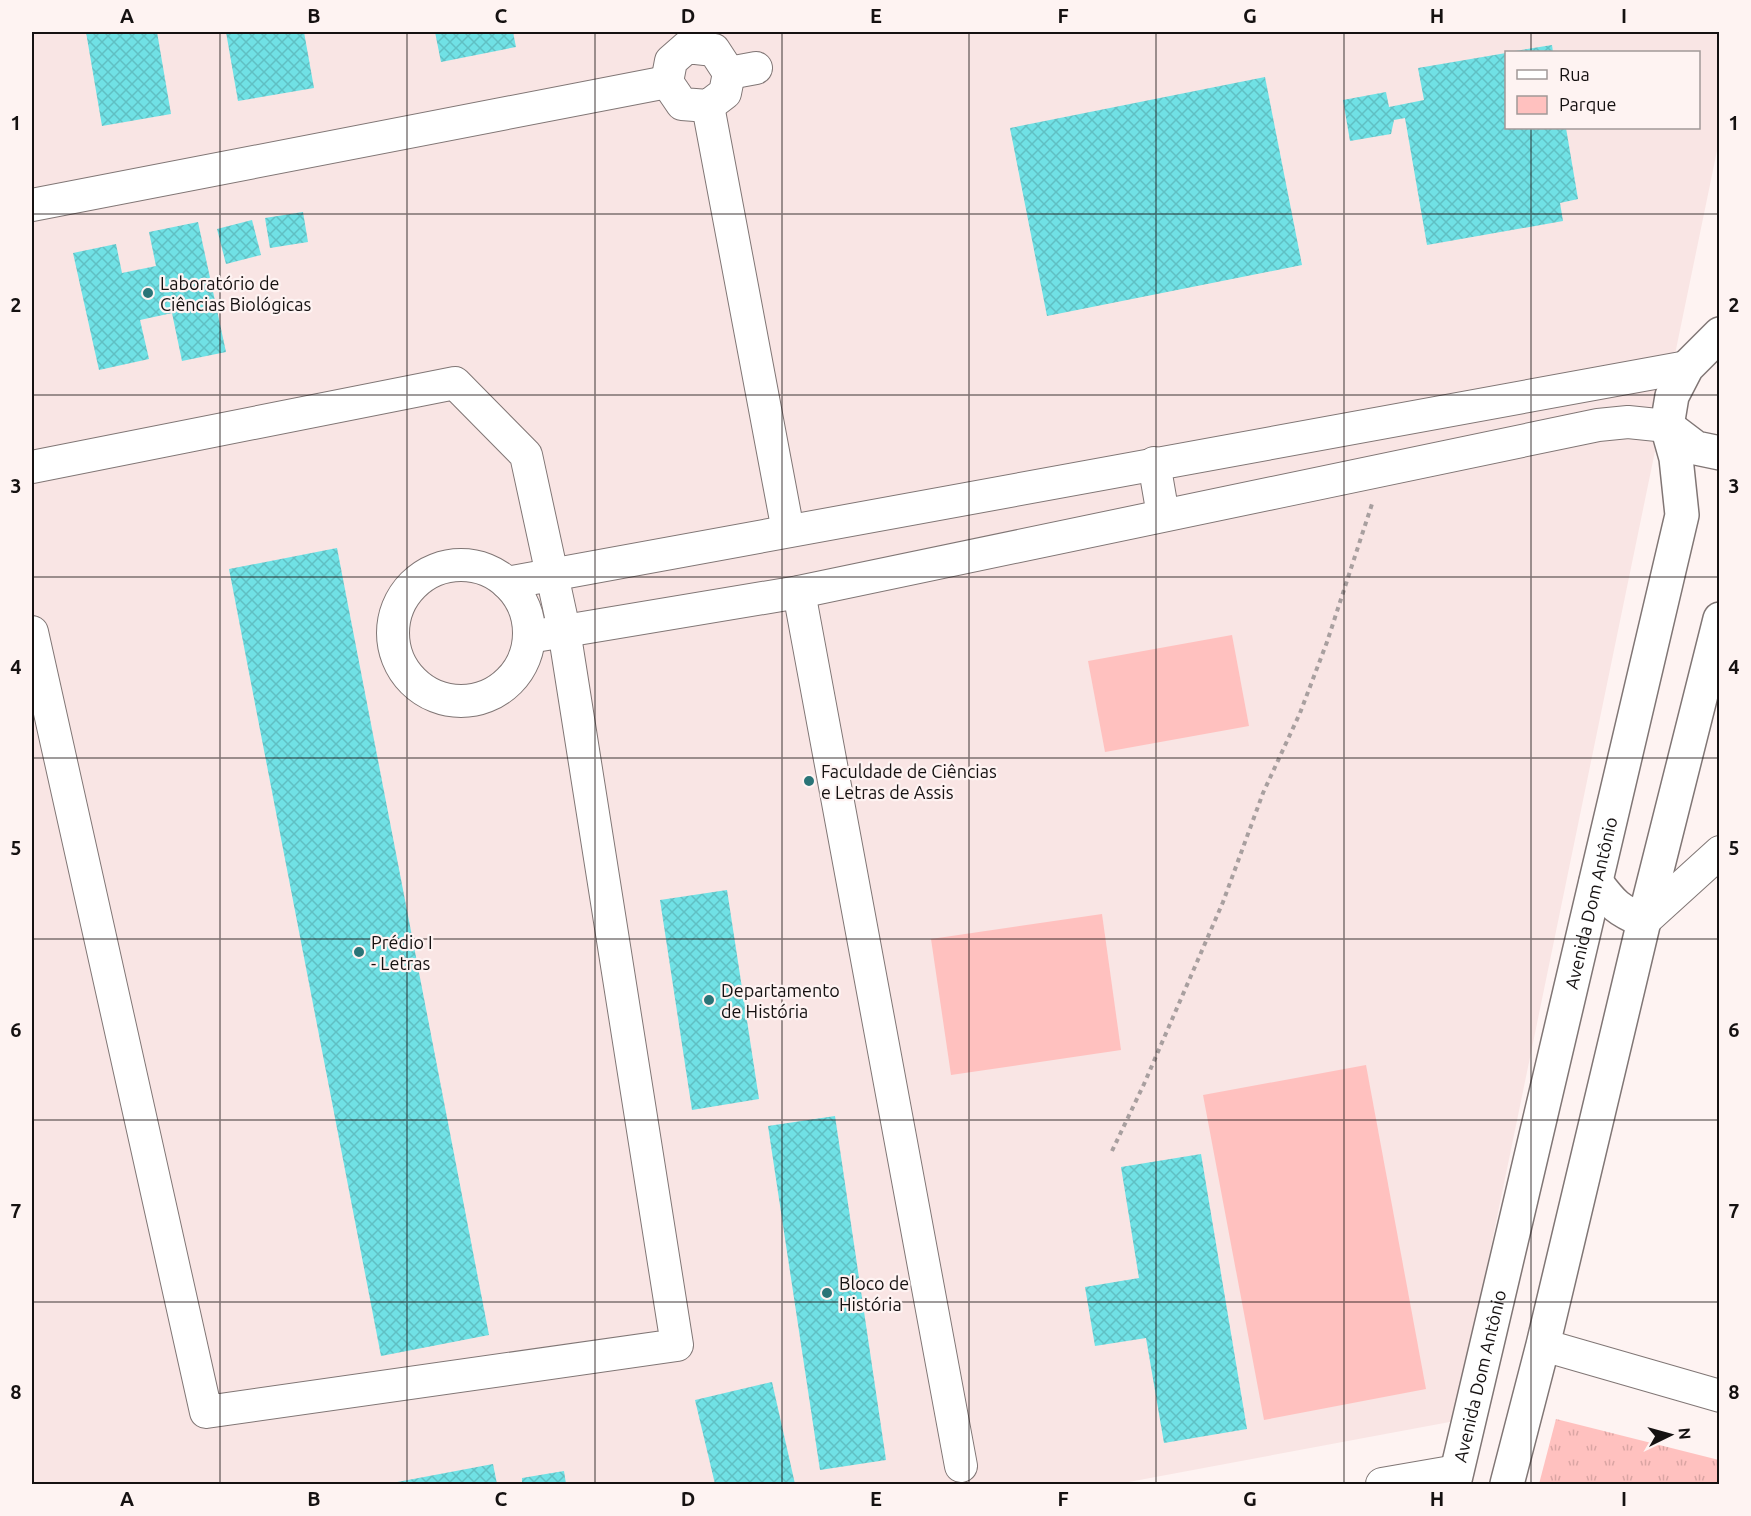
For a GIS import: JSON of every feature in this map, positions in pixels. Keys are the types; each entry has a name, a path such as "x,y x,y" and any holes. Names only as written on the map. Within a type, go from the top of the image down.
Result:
{"main road":[{"name":"Avenida Dom Antônio","path":"1456,1478 1682,515 1676,458 1667,426 1672,396 1688,367 1719,334"},
{"path":"1688,367 1719,369"},
{"path":"1667,426 1696,448 1719,453"},
{"path":"1507,1485 1544,1345 1644,921 1719,619"},
{"path":"1596,882 1613,905 1644,921"}],"street":[{"path":"686,39 714,50 742,71 725,93 708,106 682,104 667,82 671,62 686,39"},
{"path":"32,204 667,82"},
{"path":"708,106 788,531"},
{"path":"507,582 1688,367"},
{"path":"32,467 455,383 526,455 564,630 677,1345 206,1412 32,632"},
{"path":"530,637 799,592 1598,425 1628,422 1667,426"},
{"path":"1154,464 1164,515"},
{"path":"450,565 471,565 490,571 507,582 520,598 528,617 530,637 525,657 515,675 500,689 482,698 462,702 442,699 423,690 408,676 398,659 393,639 394,618 402,599 414,583 431,572 450,565"},
{"path":"799,592 961,1466"},
{"path":"1666,832 1669,851 1676,861 1684,865 1697,865 1719,853"},
{"path":"1644,921 1719,853"},
{"path":"1544,1345 1719,1396"},
{"path":"1382,1485 1456,1478"}],"path":[{"path":"1112,1151 1144,1084 1223,902 1263,793 1300,713 1327,642 1359,538 1385,469"}],"shaded area":[{"name":"Faculdade de Ciências e Letras de Assis","path":"32,32 1719,32 1719,141 1455,1421 1118,1484 32,1484"}],"green space":[{"path":"1232,635 1249,726 1105,752 1088,661"},
{"path":"1102,914 1121,1050 951,1075 931,939"},
{"path":"1366,1065 1426,1389 1264,1420 1203,1095"},
{"path":"1556,1419 1719,1460 1719,1484 1539,1484"}],"building":[{"path":"86,32 157,32 171,114 102,126"},
{"path":"226,32 304,32 314,88 238,101"},
{"path":"435,32 513,32 516,47 441,62"},
{"path":"1552,45 1553,51 1515,51"},
{"path":"1505,53 1505,129 1566,129 1578,199 1560,203 1563,221 1427,245 1405,118 1394,120 1391,134 1350,141 1343,100 1386,92 1389,107 1424,100 1418,68"},
{"path":"1265,77 1302,265 1047,316 1010,128"},
{"path":"303,212 308,242 270,248 265,218"},
{"path":"252,220 261,255 226,264 217,229"},
{"name":"Laboratório de Ciências Biológicas","path":"198,222 226,352 182,361 172,313 140,320 149,359 99,370 73,253 116,244 122,273 156,266 149,232"},
{"name":"Prédio I - Letras","path":"337,548 489,1335 381,1356 229,569"},
{"name":"Departamento de História","path":"727,890 759,1099 692,1110 660,900"},
{"name":"Bloco de História","path":"835,1116 886,1460 820,1470 768,1126"},
{"path":"1201,1154 1247,1429 1164,1443 1146,1338 1095,1346 1085,1287 1139,1278 1121,1167"},
{"path":"772,1382 795,1484 715,1484 695,1400"},
{"path":"493,1464 497,1484 392,1484 392,1483"},
{"path":"564,1471 566,1484 522,1484 522,1478"}],"place":[{"name":"Laboratório de Ciências Biológicas","path":"148,293"},
{"name":"Faculdade de Ciências e Letras de Assis","path":"809,781"},
{"name":"Prédio I - Letras","path":"359,952"},
{"name":"Departamento de História","path":"709,1000"},
{"name":"Bloco de História","path":"827,1293"}]}
